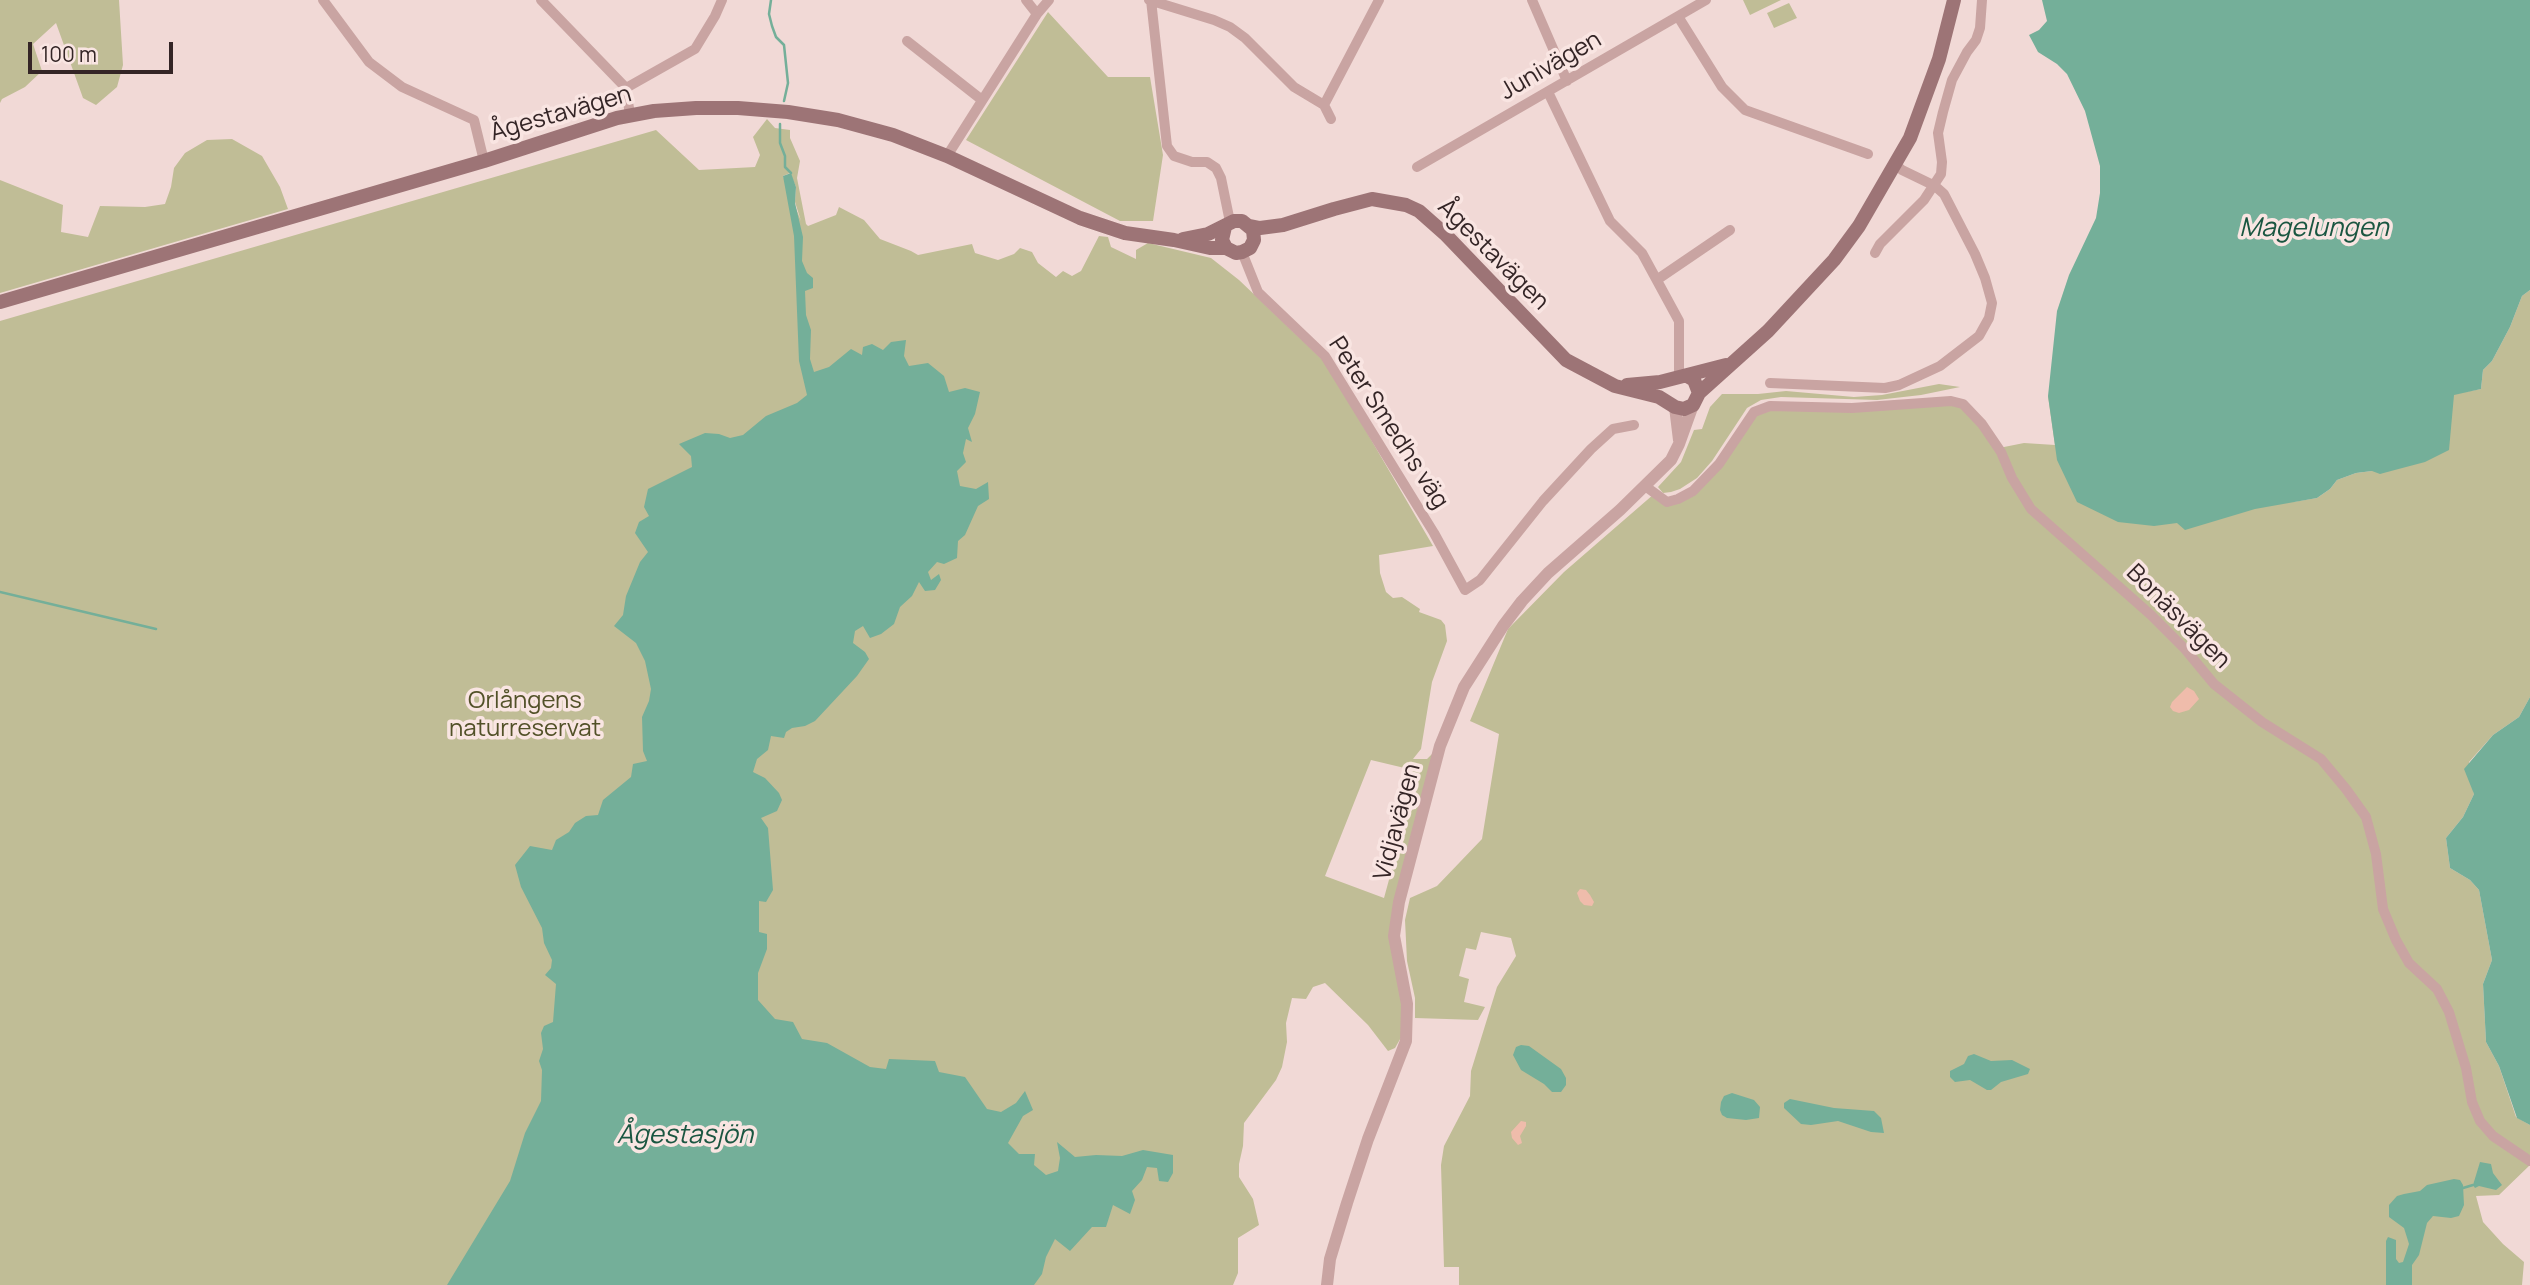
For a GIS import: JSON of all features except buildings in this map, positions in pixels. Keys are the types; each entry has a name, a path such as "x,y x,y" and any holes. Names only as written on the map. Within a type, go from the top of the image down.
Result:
{"main road":[{"path":"1679,377 1665,391 1672,405 1684,409 1729,364 1768,331 1834,260 1859,226 1910,138 1928,93 1954,0"},
{"name":"Ågestavägen","path":"0,302 484,161 630,115 706,108 789,112 838,120 947,156 1080,218 1125,233 1210,248 1226,248"},
{"name":"Ågestavägen","path":"1252,233 1263,239 1283,225 1372,200 1406,205 1419,211 1445,234 1566,360 1615,386 1659,397 1672,405"},
{"path":"1242,221 1252,233 1250,248 1242,253 1226,248 1222,240 1229,224 1242,221"},
{"name":"Ågestavägen","path":"1174,240 1208,234 1229,224"},
{"path":"1615,386 1643,385 1729,364"},
{"path":"1679,377 1694,380 1696,399"}],"street":[{"path":"323,0 369,62 401,87 474,120 484,161"},
{"path":"541,0 626,88 630,115"},
{"path":"626,88 695,49 722,0"},
{"path":"1026,0 1037,15"},
{"path":"947,156 1049,0"},
{"path":"1324,105 1379,0"},
{"path":"1532,0 1567,81"},
{"path":"1875,253 1880,244 1935,186 1941,174 1938,134 1943,111 1952,80 1976,40 1983,10 1982,0"},
{"path":"1229,224 1221,178 1216,168 1207,162 1192,162 1174,156 1167,146 1150,1 1230,27 1245,38 1294,88 1324,105 1331,119"},
{"name":"Junivägen","path":"1417,167 1679,18 1704,1"},
{"path":"1679,18 1722,87 1745,110 1868,154"},
{"path":"907,41 982,100"},
{"path":"1548,93 1610,221 1642,253 1679,321 1679,377"},
{"path":"1770,383 1885,388 1899,385 1940,366 1979,336 1989,318 1992,303 1985,278 1944,194 1935,186 1895,164"},
{"path":"1658,279 1730,230"},
{"name":"Peter Smedhs väg","path":"1242,253 1258,292 1325,356 1434,533 1465,590 1480,580 1543,500 1591,449 1613,429 1634,425"},
{"name":"Vidjavägen","path":"1327,1285 1330,1259 1343,1216 1368,1139 1406,1041 1407,1004 1394,936 1406,871 1440,746 1464,687 1503,625 1548,573 1671,460 1696,399"},
{"name":"Bonäsvägen","path":"1645,485 1667,502 1693,491 1719,464 1754,412 1770,406 1852,408 1951,401 1963,404 1982,424 2001,452 2012,478 2031,509 2151,615 2185,649 2214,684 2262,722 2321,759 2346,789 2366,817 2376,854 2384,909 2396,940 2409,963 2437,989 2449,1012 2466,1068 2472,1102 2480,1121 2493,1136 2530,1161"},
{"path":"1672,405 1679,444"}],"green space":[{"path":"0,0 119,0 123,65 117,87 96,105 83,98 56,23 33,44 42,71 25,87 2,99 0,103"},
{"path":"1743,0 1781,0 1750,15"},
{"path":"1789,3 1797,18 1774,28 1767,13"},
{"path":"1048,12 1108,77 1150,77 1163,155 1153,221 1120,221 966,140"},
{"name":"Orlångens naturreservat","path":"767,119 775,128 790,130 790,138 800,161 797,178 808,226 836,215 839,207 864,220 880,239 918,255 972,244 975,253 998,260 1014,254 1020,248 1032,252 1038,263 1056,277 1063,271 1072,276 1081,271 1099,236 1108,237 1111,247 1136,259 1136,250 1148,243 1211,258 1239,280 1327,364 1433,546 1379,555 1380,573 1386,592 1393,598 1402,597 1420,609 1419,612 1441,620 1445,625 1447,641 1432,682 1421,749 1413,759 1427,759 1440,746 1394,936 1407,1027 1395,1048 1388,1051 1368,1025 1325,983 1313,987 1306,999 1292,998 1286,1023 1287,1042 1282,1067 1276,1080 1244,1123 1239,1177 1253,1199 1259,1225 1238,1238 1238,1273 1233,1285 0,1285 0,321 656,130 699,170 755,167 760,155 753,137","holes":["790,173 796,187 795,202 801,221 783,176","1371,760 1413,770 1409,790 1418,795 1416,809 1408,810 1384,898 1325,876"]},
{"path":"232,139 262,156 280,187 288,209 0,293 0,180 63,205 61,232 88,237 100,206 145,207 165,204 174,168 185,153 207,140"},
{"path":"2530,290 2530,697 2519,717 2493,735 2469,762 2474,794 2463,817 2446,838 2450,868 2470,880 2479,890 2492,960 2483,984 2486,1042 2499,1066 2516,1117 2530,1125 2530,1165 2499,1195 2476,1196 2483,1222 2524,1262 2522,1285 1459,1285 1459,1267 1444,1267 1441,1165 1444,1146 1470,1096 1471,1071 1497,987 1516,956 1511,938 1481,932 1476,950 1466,948 1459,976 1469,979 1464,1002 1485,1007 1478,1020 1415,1018 1415,998 1407,961 1405,920 1410,898 1437,886 1482,839 1499,734 1470,721 1508,629 1564,572 1654,494 1667,502 1693,491 1741,428 1770,406 1963,404 1999,448 2024,443 2055,445 2048,396 2248,501 2293,502 2317,498 2337,480 2372,471 2453,403 2453,394 2481,389 2483,370 2492,361 2510,327 2522,296"},
{"path":"1939,384 1960,387 1877,400 1781,397 1761,400 1747,408 1712,461 1697,478 1671,492 1663,493 1658,487 1681,462 1694,430 1702,429 1710,407 1722,394 1786,391 1854,397 1882,395"}],"sand":[{"path":"2187,687 2194,691 2199,699 2189,710 2179,713 2173,711 2170,707 2172,702"},
{"path":"1580,889 1586,890 1590,895 1594,902 1592,906 1584,905 1580,901 1577,893"},
{"path":"1521,1121 1526,1122 1526,1126 1520,1136 1522,1143 1518,1145 1511,1132"}],"water":[{"name":"Magelungen","path":"2042,0 2530,0 2530,290 2522,296 2510,327 2492,361 2483,370 2481,389 2454,395 2449,450 2425,462 2380,474 2372,471 2356,473 2337,480 2317,498 2255,509 2185,530 2177,523 2154,526 2118,522 2077,502 2057,460 2048,396 2057,311 2069,275 2096,218 2100,166 2085,111 2067,74 2038,52 2029,35 2039,30 2047,21"},
{"name":"Ågestasjön","path":"791,173 796,187 795,203 803,237 802,261 807,273 813,278 813,288 805,291 806,315 811,330 810,359 814,372 829,367 851,349 862,355 863,347 872,344 883,350 891,342 906,340 904,356 909,366 928,363 944,376 949,392 965,388 980,392 975,414 968,428 972,442 966,439 963,453 966,462 957,471 960,486 976,489 988,482 989,499 978,506 965,535 958,541 957,558 944,564 937,562 928,572 931,580 939,574 941,580 935,590 925,591 919,582 912,596 900,607 894,624 881,634 870,638 863,626 855,631 853,643 865,652 869,659 857,676 815,721 792,728 786,732 784,738 771,736 768,750 757,759 753,772 765,778 782,800 777,811 761,818 768,828 773,890 766,902 759,901 759,932 767,934 767,949 758,973 758,1000 775,1019 793,1022 802,1039 827,1043 870,1067 886,1069 889,1059 935,1061 939,1072 965,1077 987,1109 1001,1112 1016,1103 1025,1091 1033,1110 1023,1116 1008,1143 1019,1154 1035,1154 1034,1165 1046,1175 1058,1171 1060,1158 1057,1142 1075,1157 1122,1156 1143,1150 1173,1155 1173,1173 1168,1182 1159,1181 1157,1168 1147,1167 1142,1180 1132,1191 1135,1200 1130,1214 1113,1205 1106,1227 1092,1227 1070,1251 1055,1239 1046,1257 1042,1274 1034,1285 447,1285 510,1181 525,1133 541,1101 541,1033 544,1026 553,1022 556,984 545,975 551,968 552,960 544,943 542,928 521,887 515,865 530,846 552,850 556,840 569,832 575,823 586,816 598,815 603,800 631,777 633,764 647,761 643,751 642,717 651,689 645,661 636,643 614,626 623,615 626,596 640,562 648,552 635,533 639,522 649,516 644,507 648,489 692,467 691,456 679,444 705,433 730,438 743,435 766,416 797,403 807,395 799,361 794,236 783,176"},
{"path":"2530,697 2530,1125 2517,1118 2499,1066 2486,1042 2483,984 2492,960 2479,890 2470,880 2450,868 2446,838 2463,817 2474,794 2464,769 2493,735 2519,717"},
{"path":"1529,1046 1561,1069 1566,1085 1561,1092 1552,1092 1521,1070 1513,1055 1516,1047"},
{"path":"1974,1054 1991,1061 2012,1060 2030,1069 2028,1074 2001,1082 1991,1090 1970,1080 1955,1082 1950,1077 1950,1071 1964,1064 1968,1056"},
{"path":"1732,1093 1754,1100 1760,1107 1759,1118 1746,1120 1722,1115 1721,1102 1724,1096"},
{"path":"1790,1099 1834,1108 1874,1111 1881,1118 1884,1133 1871,1132 1838,1121 1801,1124 1784,1108 1784,1103"},
{"path":"2480,1162 2491,1164 2493,1173 2502,1185 2496,1190 2479,1186 2475,1188 2473,1185"},
{"path":"2454,1179 2460,1180 2463,1185 2464,1205 2459,1216 2433,1216 2427,1223 2419,1255 2412,1265 2412,1285 2386,1285 2388,1237 2396,1240 2396,1259 2399,1263 2403,1262 2409,1244 2404,1228 2389,1217 2389,1205 2397,1196"}],"waterway":[{"path":"771,0 769,14 772,26 776,37 784,45 788,83 784,101"},
{"path":"780,124 780,143 785,156 785,167 791,173"},
{"path":"0,592 156,629"},
{"path":"2463,1188 2473,1185"}]}
